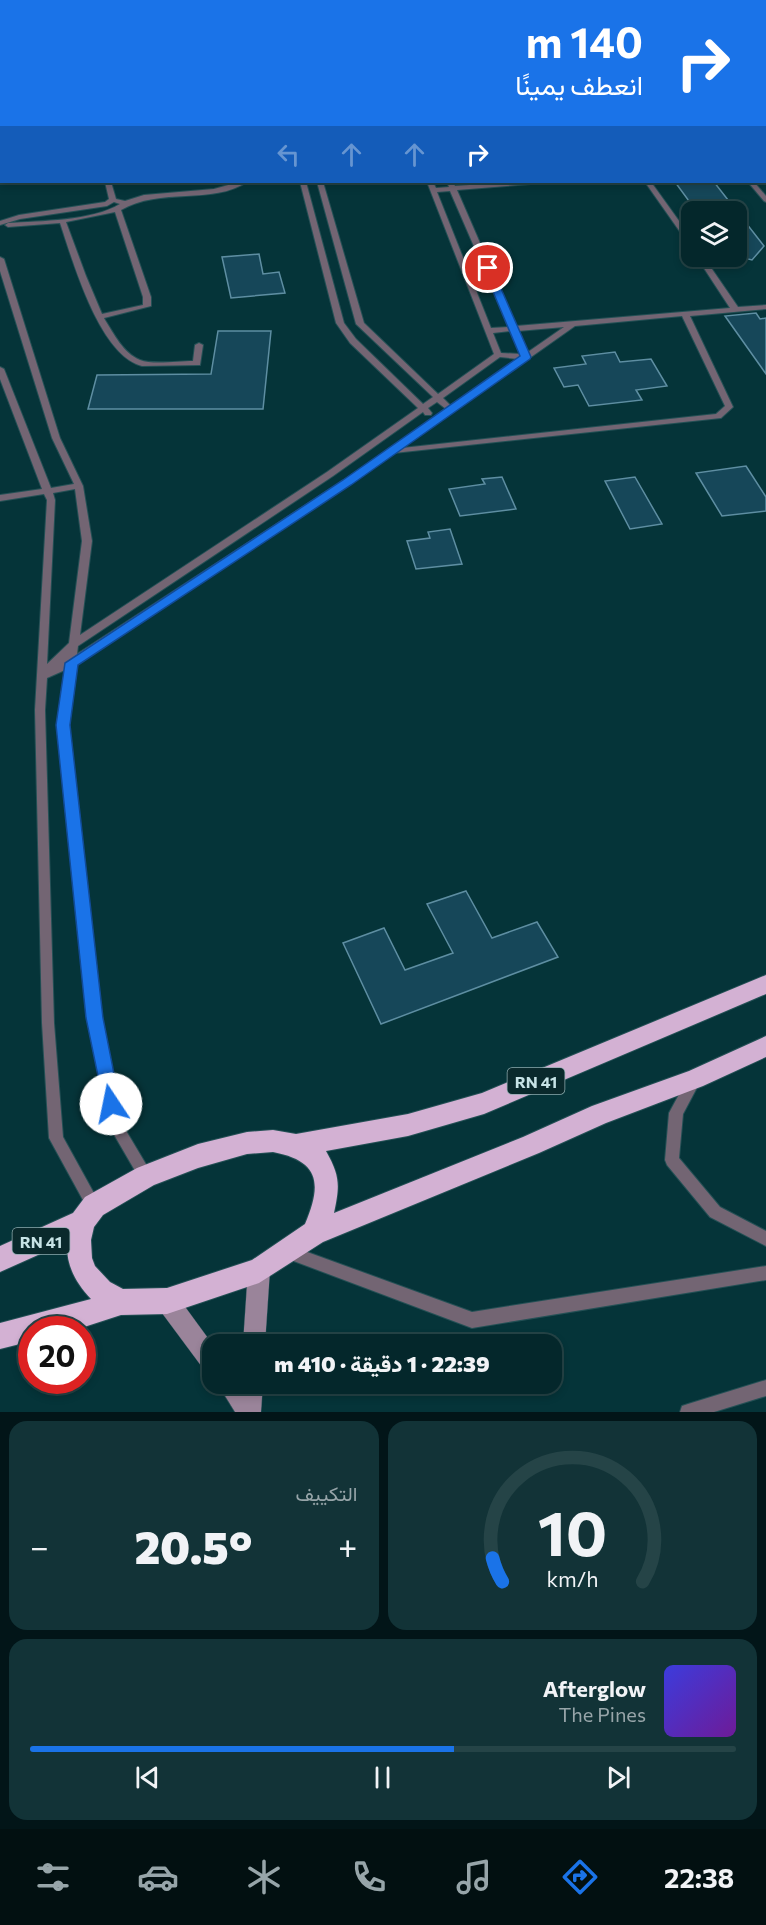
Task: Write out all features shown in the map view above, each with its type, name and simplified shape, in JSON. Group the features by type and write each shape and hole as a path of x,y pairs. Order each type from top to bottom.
{"highway":[{"name":"RN 41","path":"296,1144 408,1125 484,1103 766,984"},
{"path":"0,1336 66,1320 122,1302 167,1301 259,1270 314,1233 531,1145 600,1114 694,1079 766,1046"},
{"path":"122,1302 101,1292 86,1275 79,1258 79,1240 88,1214 146,1176 198,1156 247,1143 273,1141 296,1144 317,1158 326,1174 326,1197 314,1233"},
{"name":"RN 41","path":"0,1259 88,1214"}],"street":[{"path":"255,1334 259,1270"},
{"path":"167,1301 202,1348"},
{"path":"236,1394 250,1412"},
{"path":"250,1412 251,1394"}],"lane":[{"path":"99,318 147,306 147,297 118,204 108,183"},
{"path":"0,224 19,217 225,189 241,183"},
{"path":"303,183 340,323 352,341 436,420"},
{"path":"320,183 360,324 451,410"},
{"path":"498,355 431,186 505,183"},
{"path":"649,183 681,229"},
{"path":"752,183 766,200"},
{"path":"452,185 526,357"},
{"path":"0,224 62,220 104,213 118,204"},
{"path":"62,220 99,318 119,351 138,363 197,363 200,345"},
{"path":"0,259 56,438 79,486 87,542 63,725 94,1018 116,1126 146,1176"},
{"path":"706,267 735,309"},
{"path":"488,331 766,307"},
{"path":"392,451 718,417 729,406 685,314"},
{"path":"42,676 71,663 392,451 574,323"},
{"path":"42,676 74,644 320,480 498,355 526,357"},
{"path":"0,369 51,500 40,710 48,1023 56,1138 88,1214"},
{"path":"0,498 79,486"},
{"path":"694,1079 676,1113 672,1160 715,1212 766,1239"},
{"path":"288,1252 472,1320 766,1274"},
{"path":"688,1412 766,1388"}],"building":[{"path":"676,183 715,183 729,201 689,201"},
{"path":"747,224 764,246 752,260 747,259"},
{"path":"259,254 263,274 279,272 285,293 231,298 222,257"},
{"path":"756,313 760,319 766,318 766,374 725,316"},
{"path":"218,331 271,331 263,409 88,409 97,375 211,374"},
{"path":"615,352 620,362 651,359 667,386 636,390 642,400 589,406 578,385 564,387 554,368 586,364 582,356"},
{"path":"746,466 766,497 766,511 722,516 696,473"},
{"path":"502,477 516,509 460,516 449,489 485,484 482,479"},
{"path":"635,477 662,524 630,529 605,481"},
{"path":"450,529 462,564 416,569 407,541 430,538 428,532"},
{"path":"466,891 492,938 537,922 558,957 381,1024 343,943 384,928 405,970 453,953 427,904"}],"route":[{"path":"111,1104 94,1018 63,725 71,663 347,482 526,357 488,268"}]}
